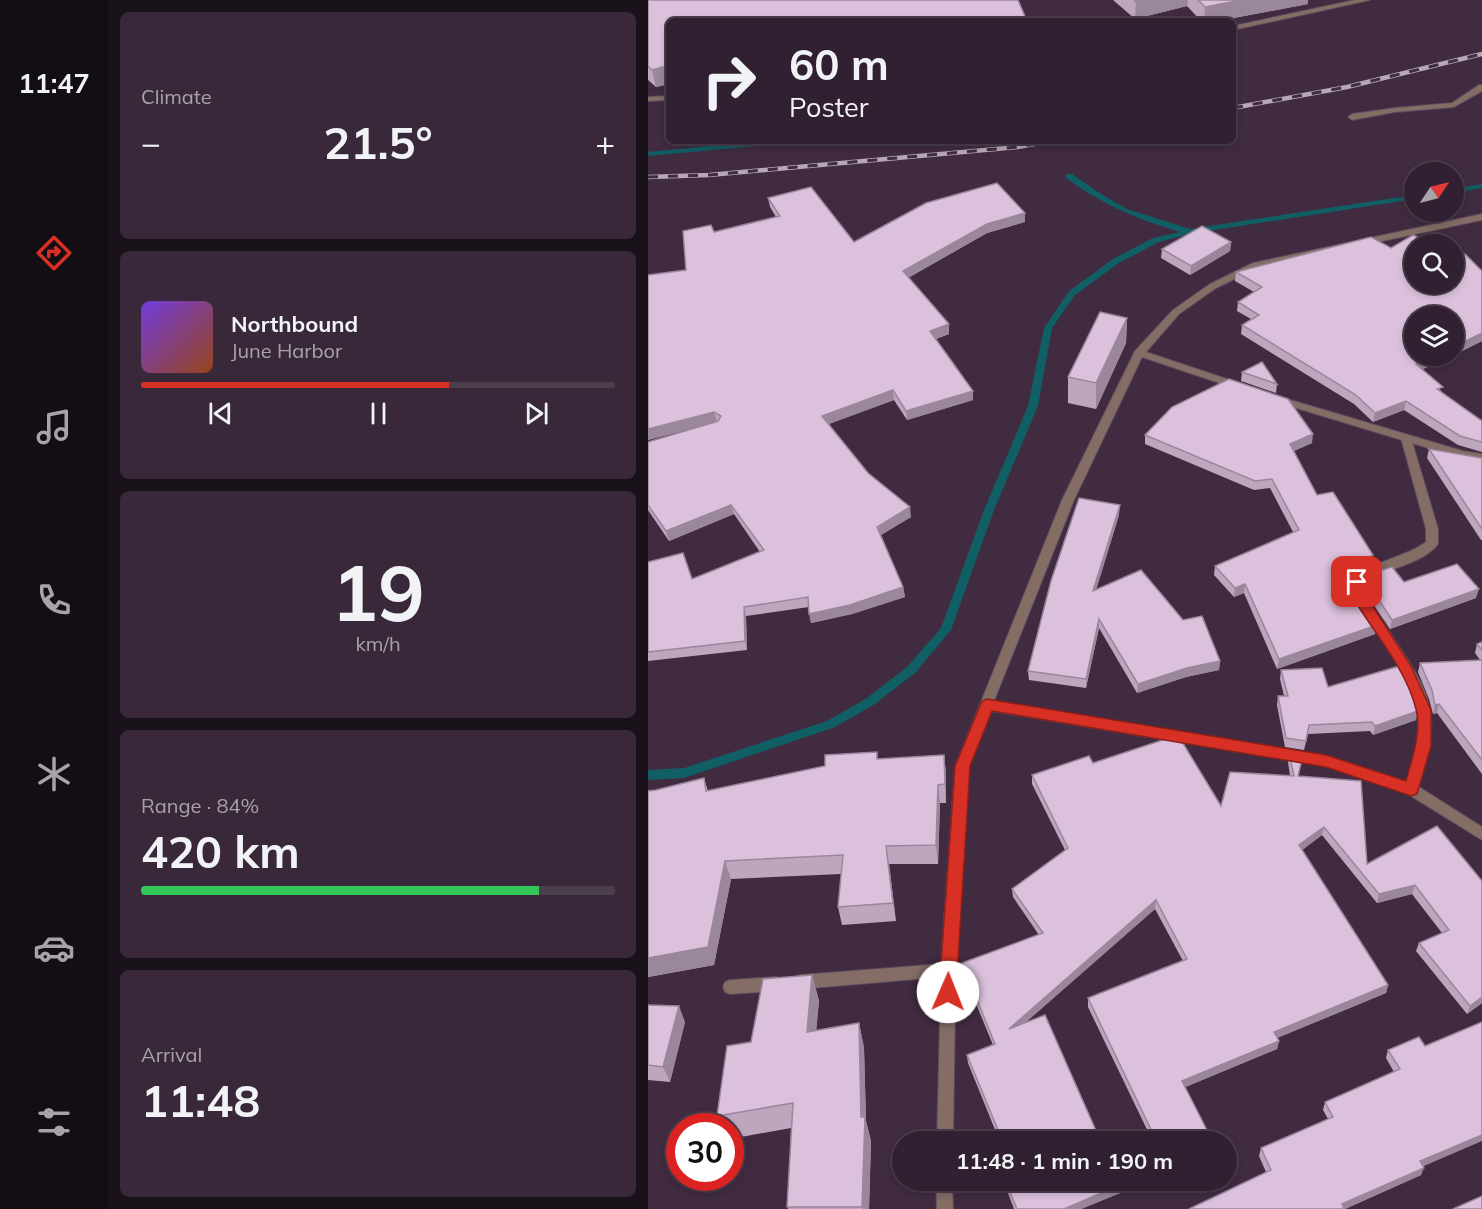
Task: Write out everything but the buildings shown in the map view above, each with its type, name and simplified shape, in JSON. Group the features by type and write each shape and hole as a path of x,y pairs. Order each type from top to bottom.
{"street":[{"path":"1236,27 1366,0"},
{"path":"1352,117 1454,105 1482,87"},
{"path":"648,99 666,98"},
{"path":"945,1131 948,970 962,766 1068,500 1139,353 1176,312 1213,286 1256,265 1482,217"},
{"path":"1139,353 1253,391"},
{"path":"1264,395 1406,438 1482,458"},
{"path":"1406,438 1432,530 1432,544 1419,555 1367,573 1357,582 1359,596 1406,670 1424,710 1424,746 1411,789"},
{"path":"987,705 1326,761 1411,789 1482,834"},
{"path":"730,987 948,970"},
{"path":"944,1191 945,1209"}],"waterway":[{"path":"648,154 755,144"},
{"path":"1069,176 1111,204 1153,221 1187,231"},
{"path":"1464,189 1482,186"},
{"path":"648,775 684,773 831,724 871,701 911,670 946,630 989,510 1033,406 1048,328 1072,293 1116,261 1156,240 1189,232 1404,199"}],"railway":[{"path":"1236,107 1347,87 1482,54"},
{"path":"648,177 709,175 1034,144"}],"route":[{"path":"948,992 949,942 962,766 987,705 1326,761 1411,789 1424,746 1424,710 1406,670 1359,596 1357,582"}]}
